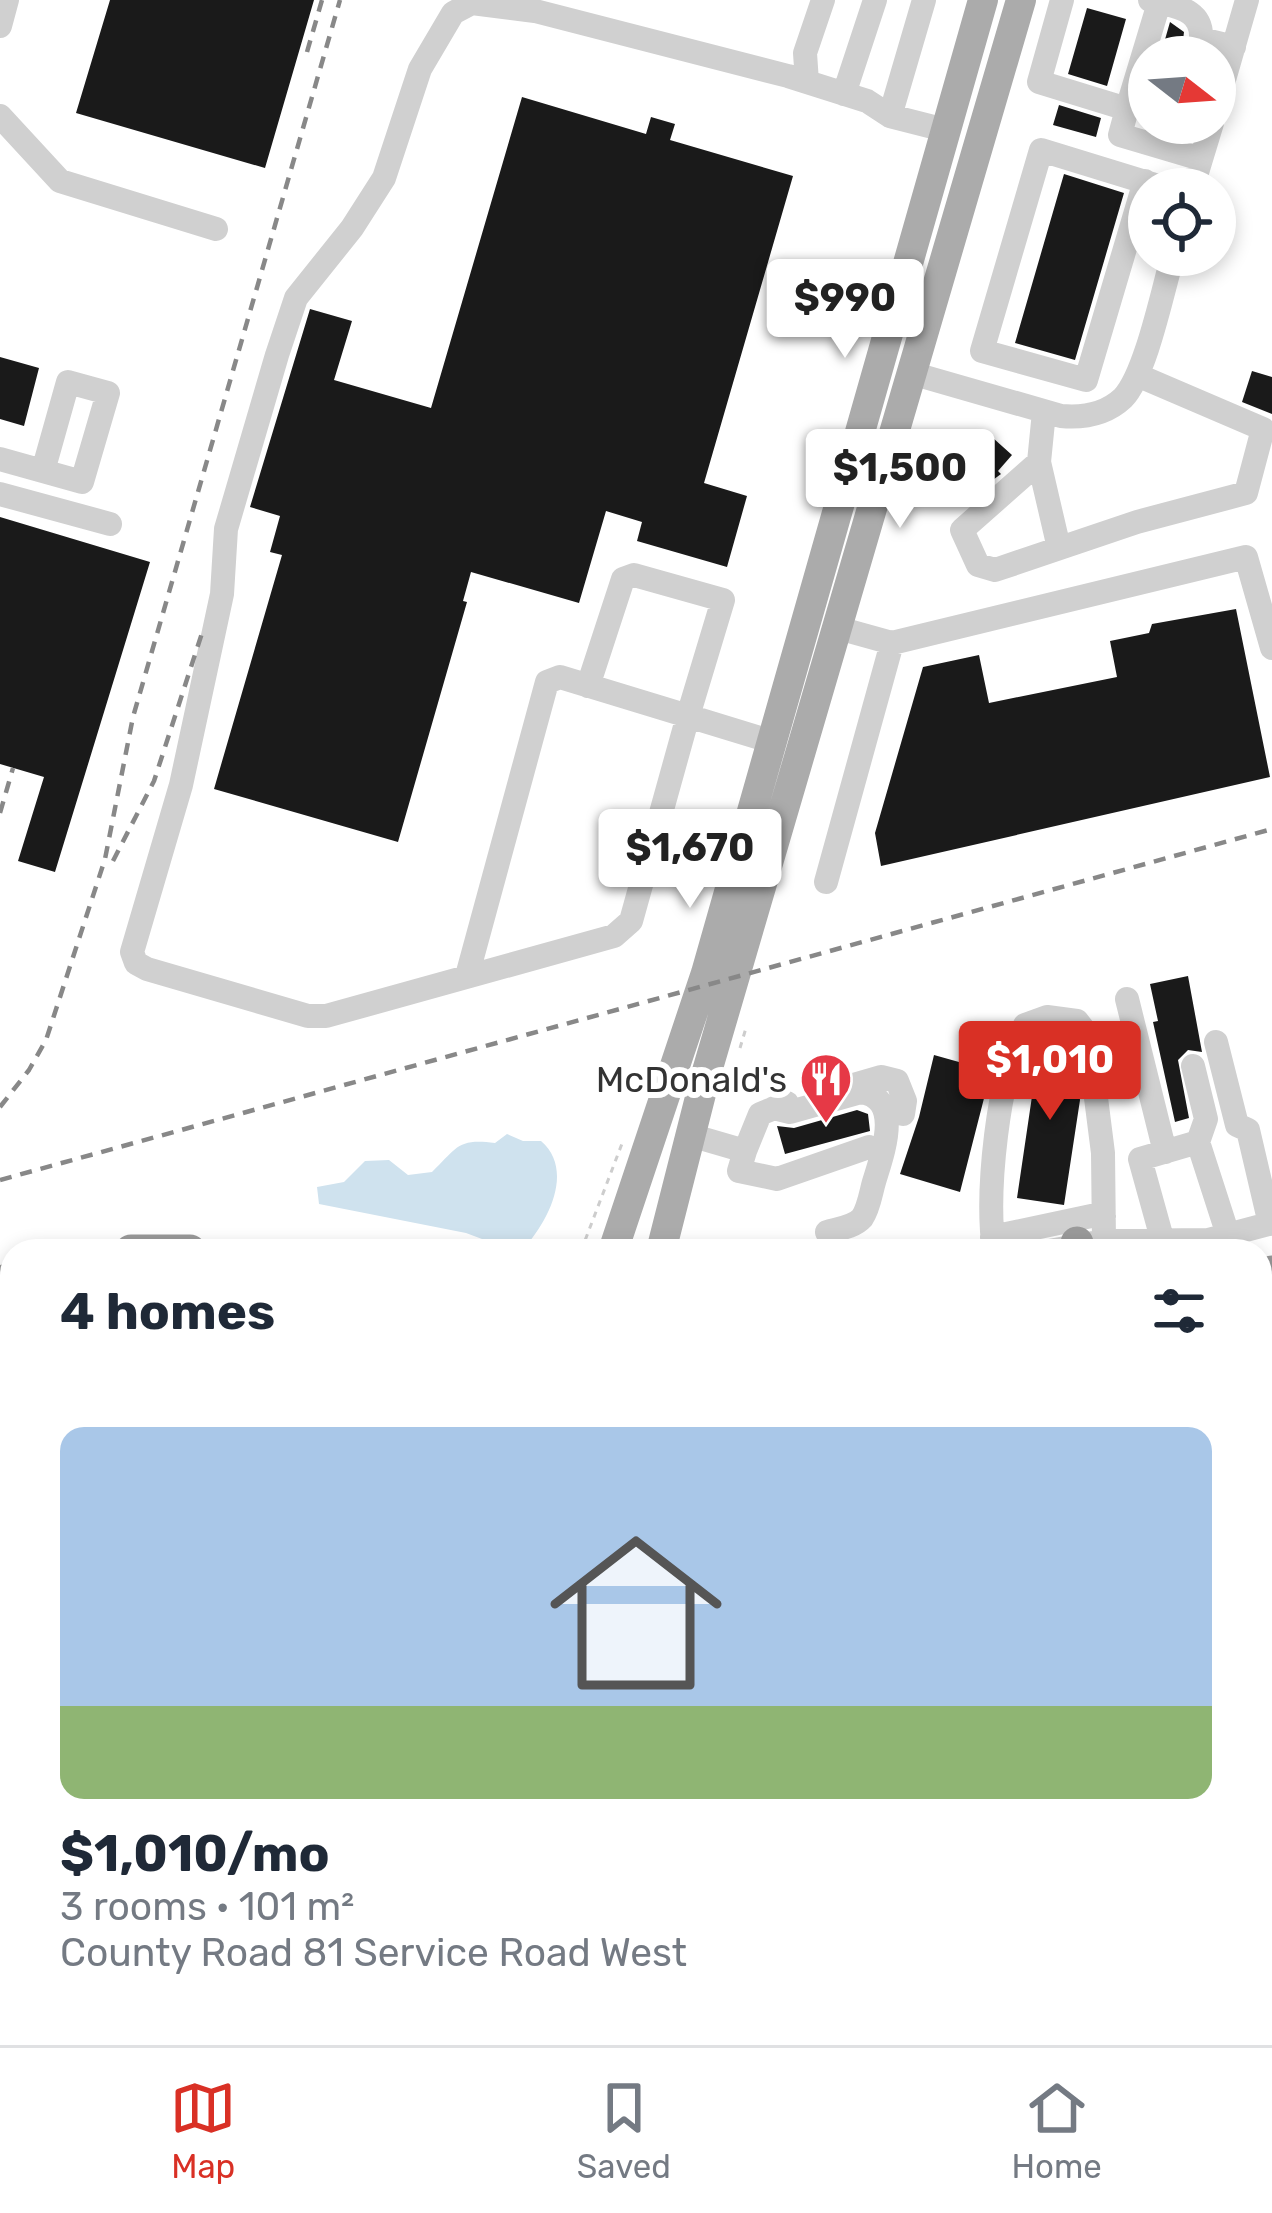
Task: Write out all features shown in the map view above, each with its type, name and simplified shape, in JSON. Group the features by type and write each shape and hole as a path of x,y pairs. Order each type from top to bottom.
{"main road":[{"path":"664,1239 823,624 944,130 983,0"},
{"path":"823,624 911,373 1021,0"},
{"path":"617,1239 788,746"}],"street":[{"path":"0,26 7,0"},
{"path":"807,82 805,53 823,0"},
{"path":"844,94 874,0"},
{"path":"890,116 924,0"},
{"path":"1062,0 1039,82 1127,109"},
{"path":"1236,40 1247,0"},
{"path":"1200,36 1197,16 1154,1 1120,135 1201,159"},
{"path":"589,686 623,579 634,575 724,600 631,921 623,932 326,1016 308,1016 136,963 132,952 193,734 222,594 226,529 296,298 352,228 384,178 420,68 454,13 472,3 535,11 807,82 867,101 890,116 944,130"},
{"path":"0,116 59,181 216,229"},
{"path":"1169,150 1171,144"},
{"path":"1198,168 1205,144"},
{"path":"1103,411 1086,380 982,352 1041,150 1128,176"},
{"path":"1086,380 1128,265"},
{"path":"911,373 1043,412 1081,417 1103,411 1122,399 1137,375 1167,276"},
{"path":"1039,462 962,530 978,565 995,570 1246,494 1263,429 1137,375"},
{"path":"1043,412 1039,462 1059,548"},
{"path":"0,459 43,471"},
{"path":"0,494 110,524"},
{"path":"823,624 892,643 1246,557 1272,648"},
{"path":"826,882 892,643"},
{"path":"467,976 547,682 560,677 788,746"},
{"path":"1127,999 1165,1151"},
{"path":"993,1239 991,1197 1017,1039 1032,1020 1062,1019 1085,1028 1103,1153 1083,1239"},
{"path":"1191,1239 1271,1224 1248,1130 1237,1125 1216,1042"},
{"path":"1193,1066 1206,1119 1198,1142 1228,1235"},
{"path":"861,1092 870,1093 883,1106 886,1138 862,1218 827,1232 845,1236 864,1229 903,1114 902,1090 890,1078 760,1114 752,1125 740,1171 777,1179 868,1148"},
{"path":"774,1108 790,1112 880,1091 897,1098 903,1114"},
{"path":"690,1135 745,1150"},
{"path":"1162,1239 1140,1159 1198,1142"},
{"path":"1010,1239 1096,1214 1084,1239"}],"water":[{"path":"507,1134 523,1141 541,1141 556,1166 549,1211 530,1239 482,1239 319,1204 317,1187 344,1182 365,1161 389,1160 408,1175 432,1172 459,1147 495,1143"}],"building":[{"path":"110,0 314,0 265,168 76,113"},
{"path":"1087,8 1126,19 1107,86 1068,74"},
{"path":"1170,22 1184,32 1184,36 1166,36"},
{"path":"522,97 646,134 651,117 675,124 670,140 793,176 704,483 747,496 727,567 637,541 642,522 606,511 579,603 471,572 463,601 467,602 398,842 214,789 282,555 270,552 280,516 250,507 310,309 352,321 334,380 431,408"},
{"path":"1059,105 1101,118 1096,137 1053,125"},
{"path":"1064,174 1124,193 1075,360 1015,343"},
{"path":"0,357 39,368 24,426 0,419"},
{"path":"1252,371 1272,377 1272,414 1242,402"},
{"path":"993,438 1012,455 998,471 1001,474 967,499 949,482 963,466 955,459 970,443 980,452"},
{"path":"0,517 150,562 55,872 18,861 44,777 0,764"},
{"path":"1236,609 1270,777 881,866 875,833 923,667 979,655 989,703 1117,677 1110,641 1149,633 1152,624"},
{"path":"1188,976 1202,1052 1188,1050 1178,1060 1189,1118 1175,1122 1153,1022 1158,1021 1150,984"},
{"path":"1068,1036 1071,1041 1066,1078 1077,1080 1080,1100 1064,1205 1017,1198 1035,1076 1025,1072 1037,1038"},
{"path":"934,1055 991,1071 960,1192 900,1174"},
{"name":"McDonald's","path":"857,1110 868,1114 870,1131 785,1154 777,1126 794,1128"}],"railway":[{"path":"307,52 322,0"},
{"path":"0,1107 46,1040 105,859 133,717 340,0"},
{"path":"113,861 154,781 203,630"},
{"path":"0,813 13,768"},
{"path":"0,1180 1272,829"}],"place":[{"name":"McDonald's","path":"826,1125"}]}
